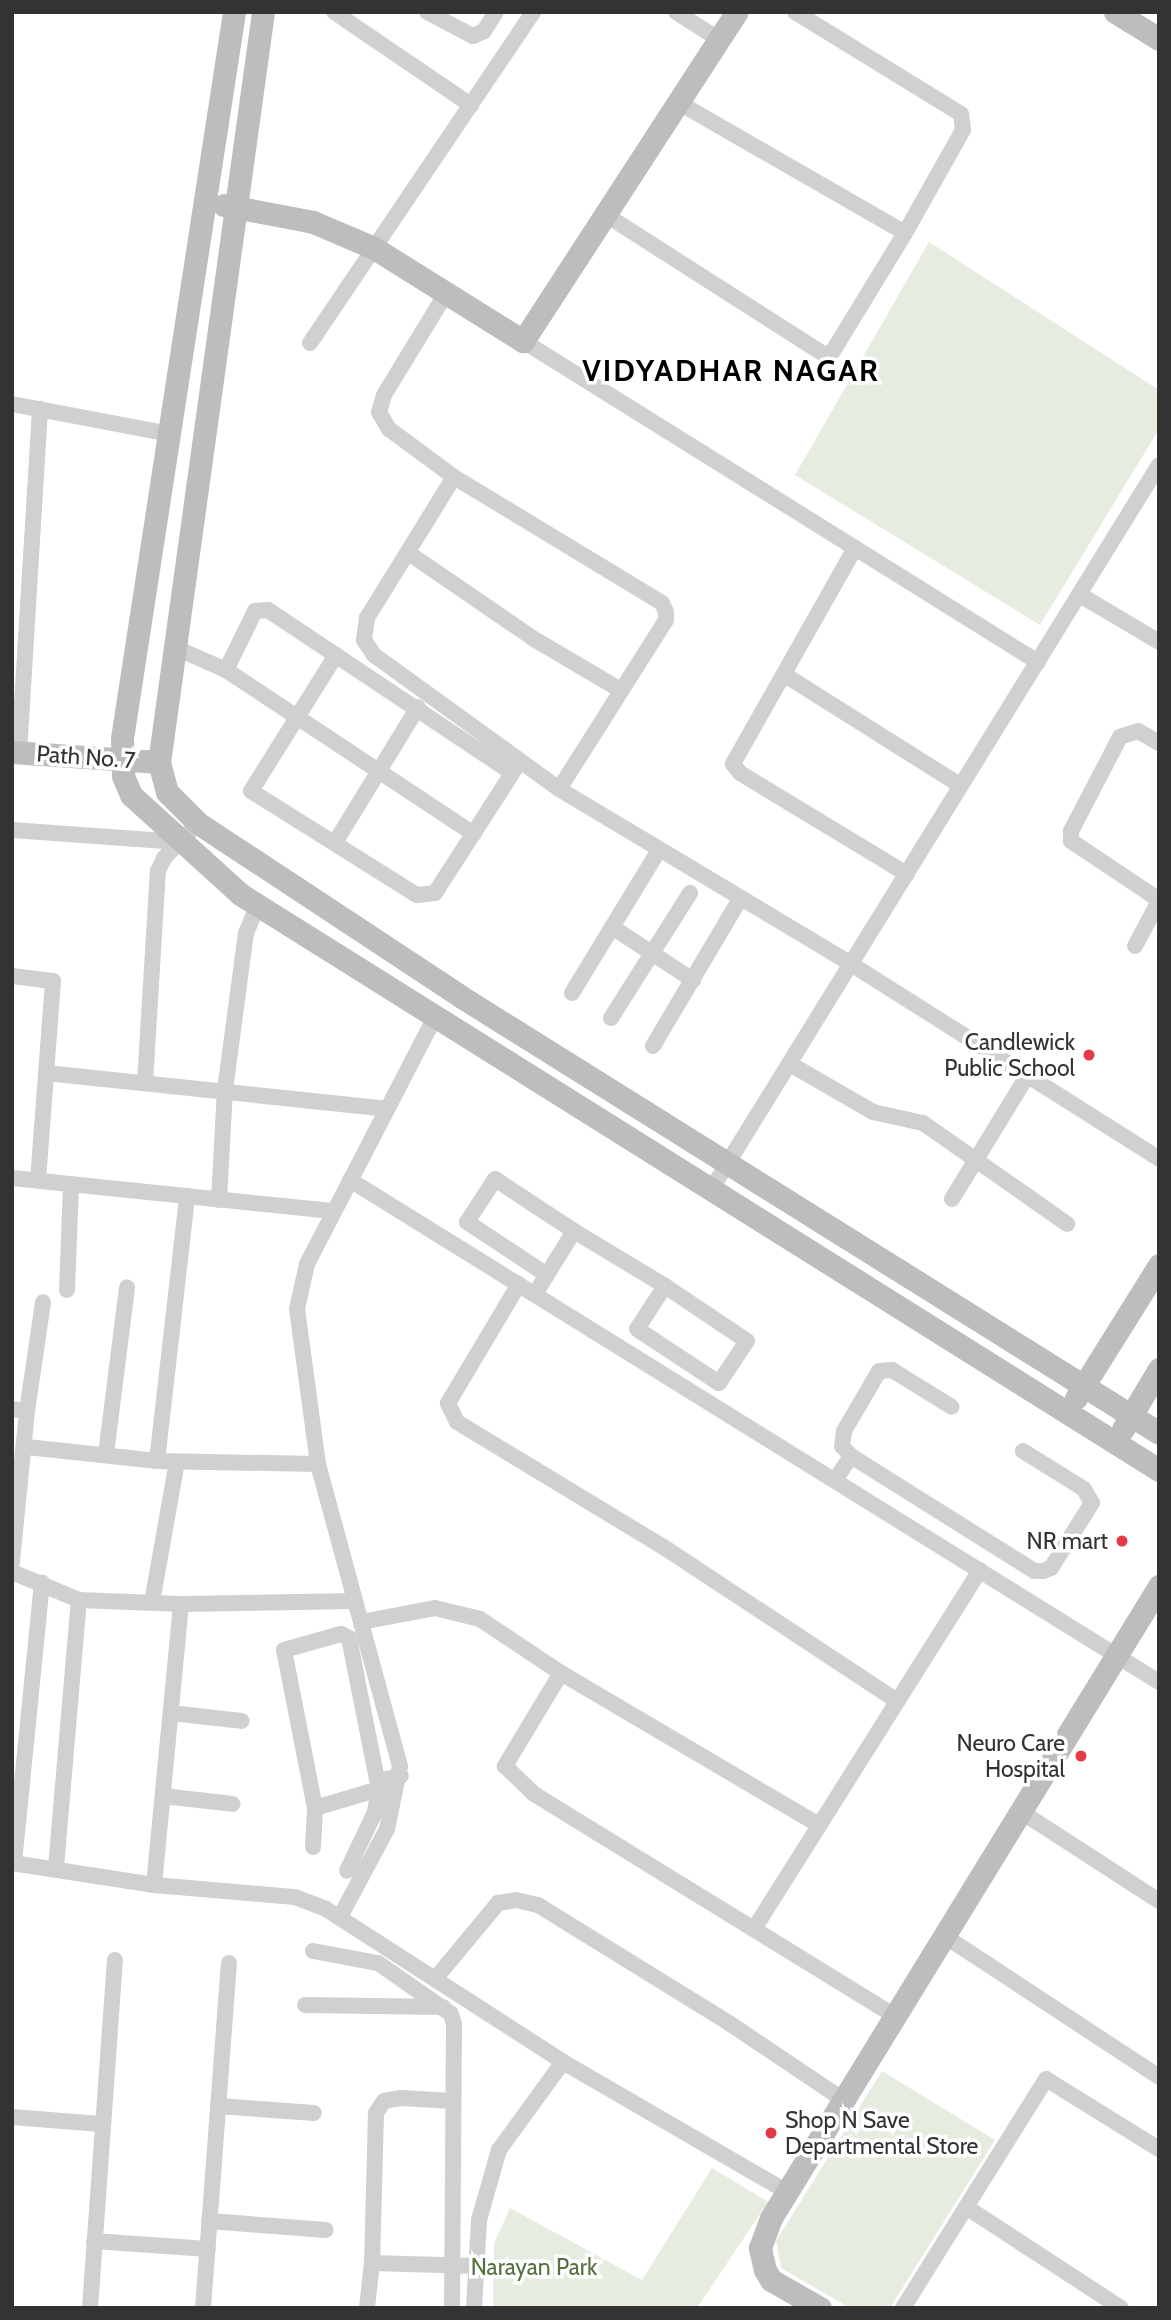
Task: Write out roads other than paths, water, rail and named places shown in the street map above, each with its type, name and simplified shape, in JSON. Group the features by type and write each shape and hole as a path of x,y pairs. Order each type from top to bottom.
{"street":[{"path":"234,12 121,761 131,795 178,842 258,905 1159,1470"},
{"path":"263,12 159,762 167,792 198,823 460,996 1159,1433"},
{"path":"334,12 471,105"},
{"path":"427,12 473,36 484,30 496,12"},
{"path":"310,343 533,12"},
{"path":"676,12 720,40"},
{"path":"523,341 681,104 737,12"},
{"path":"606,215 825,355 833,351 905,233 963,130 961,114 795,12"},
{"path":"1115,12 1159,39"},
{"path":"681,104 905,233"},
{"path":"207,203 237,206 313,222 374,248 445,295 1038,662"},
{"path":"445,295 384,395 379,412 389,429 454,477 662,604 666,620 619,689 559,789"},
{"path":"12,404 169,434"},
{"path":"15,753 40,409"},
{"path":"711,1190 1159,465"},
{"path":"454,477 410,554 367,618 364,640 374,655 516,767"},
{"path":"855,548 733,764 740,773 907,874"},
{"path":"410,554 534,639 619,689"},
{"path":"1080,595 1159,642"},
{"path":"226,670 248,621 260,608 516,767 559,789 851,964 1159,1159"},
{"path":"176,648 226,670 382,770 474,834"},
{"path":"336,655 251,791 336,841 417,895 435,893 516,767"},
{"path":"785,675 960,785"},
{"path":"336,841 382,770 418,707"},
{"path":"1135,946 1159,900 1071,841 1071,831 1120,737 1138,731 1159,743"},
{"name":"Path No. 7","path":"15,753 159,762"},
{"path":"145,1082 158,871 178,842 198,823"},
{"path":"12,830 178,842"},
{"path":"572,993 659,850"},
{"path":"611,1017 690,893"},
{"path":"653,1046 740,899"},
{"path":"219,1200 225,1090 246,933 258,905"},
{"path":"612,927 693,980"},
{"path":"12,976 53,981 38,1181"},
{"path":"340,1917 387,1829 401,1776 318,1464 297,1309 307,1264 435,1017"},
{"path":"790,1064 873,1112 923,1123 1067,1224"},
{"path":"46,1073 225,1090 386,1110"},
{"path":"952,1199 1027,1076"},
{"path":"12,1178 334,1211"},
{"path":"547,1275 467,1222 495,1179 665,1286 747,1340 719,1383 637,1329 665,1286"},
{"path":"350,1180 1159,1682"},
{"path":"67,1290 71,1184"},
{"path":"157,1461 187,1196"},
{"path":"535,1294 574,1231"},
{"path":"1067,1412 1159,1265"},
{"path":"519,1284 449,1403 457,1422 662,1546 897,1701"},
{"path":"106,1454 127,1287"},
{"path":"12,1562 27,1447 20,1410 43,1302"},
{"path":"1115,1444 1159,1369"},
{"path":"952,1407 892,1370 879,1371 841,1439 851,1456 1034,1571 1043,1571 1051,1568 1091,1503 1084,1489 1023,1451"},
{"path":"27,1447 157,1461 318,1464"},
{"path":"835,1480 851,1456"},
{"path":"152,1602 177,1462"},
{"path":"754,1929 980,1570"},
{"path":"12,1572 42,1582 79,1600 181,1604 355,1601"},
{"path":"42,1582 13,1863 56,1867 154,1885 295,1897 340,1917 563,2062 787,2192"},
{"path":"820,2308 771,2280 765,2270 760,2248 787,2192 842,2099 1157,1591"},
{"path":"56,1867 79,1600"},
{"path":"154,1885 181,1604"},
{"path":"361,1622 435,1608 480,1619 561,1673 819,1825"},
{"path":"313,1847 315,1808 284,1656 287,1646 341,1634 349,1638 379,1788 375,1812 347,1871"},
{"path":"561,1673 505,1766 534,1794 893,2015"},
{"path":"171,1713 242,1721"},
{"path":"315,1808 379,1788 386,1779 401,1776"},
{"path":"163,1796 233,1804"},
{"path":"1020,1811 1159,1901"},
{"path":"435,1979 498,1903 516,1900 538,1905 729,2022 842,2099"},
{"path":"943,1935 1159,2077"},
{"path":"313,1951 378,1964 443,2007 454,2024 452,2308"},
{"path":"90,2308 101,2124 115,1960"},
{"path":"203,2308 229,1963"},
{"path":"305,2005 443,2007"},
{"path":"474,2308 479,2220 499,2150 563,2062"},
{"path":"903,2308 1046,2079 1159,2149"},
{"path":"367,2308 372,2263 376,2113 384,2101 401,2098 453,2101"},
{"path":"218,2106 314,2113"},
{"path":"12,2117 101,2124"},
{"path":"966,2207 1121,2308"},
{"path":"209,2221 326,2230"},
{"path":"94,2241 208,2249"},
{"path":"372,2263 475,2266"}],"place":[{"name":"Candlewick Public School","path":"1089,1055"},
{"name":"NR mart","path":"1122,1541"},
{"name":"Neuro Care Hospital","path":"1081,1756"},
{"name":"Shop N Save Departmental Store","path":"771,2133"}],"district":[{"name":"VIDYADHAR NAGAR","path":"731,371"}],"park label":[{"name":"Narayan Park","path":"534,2267"}]}
